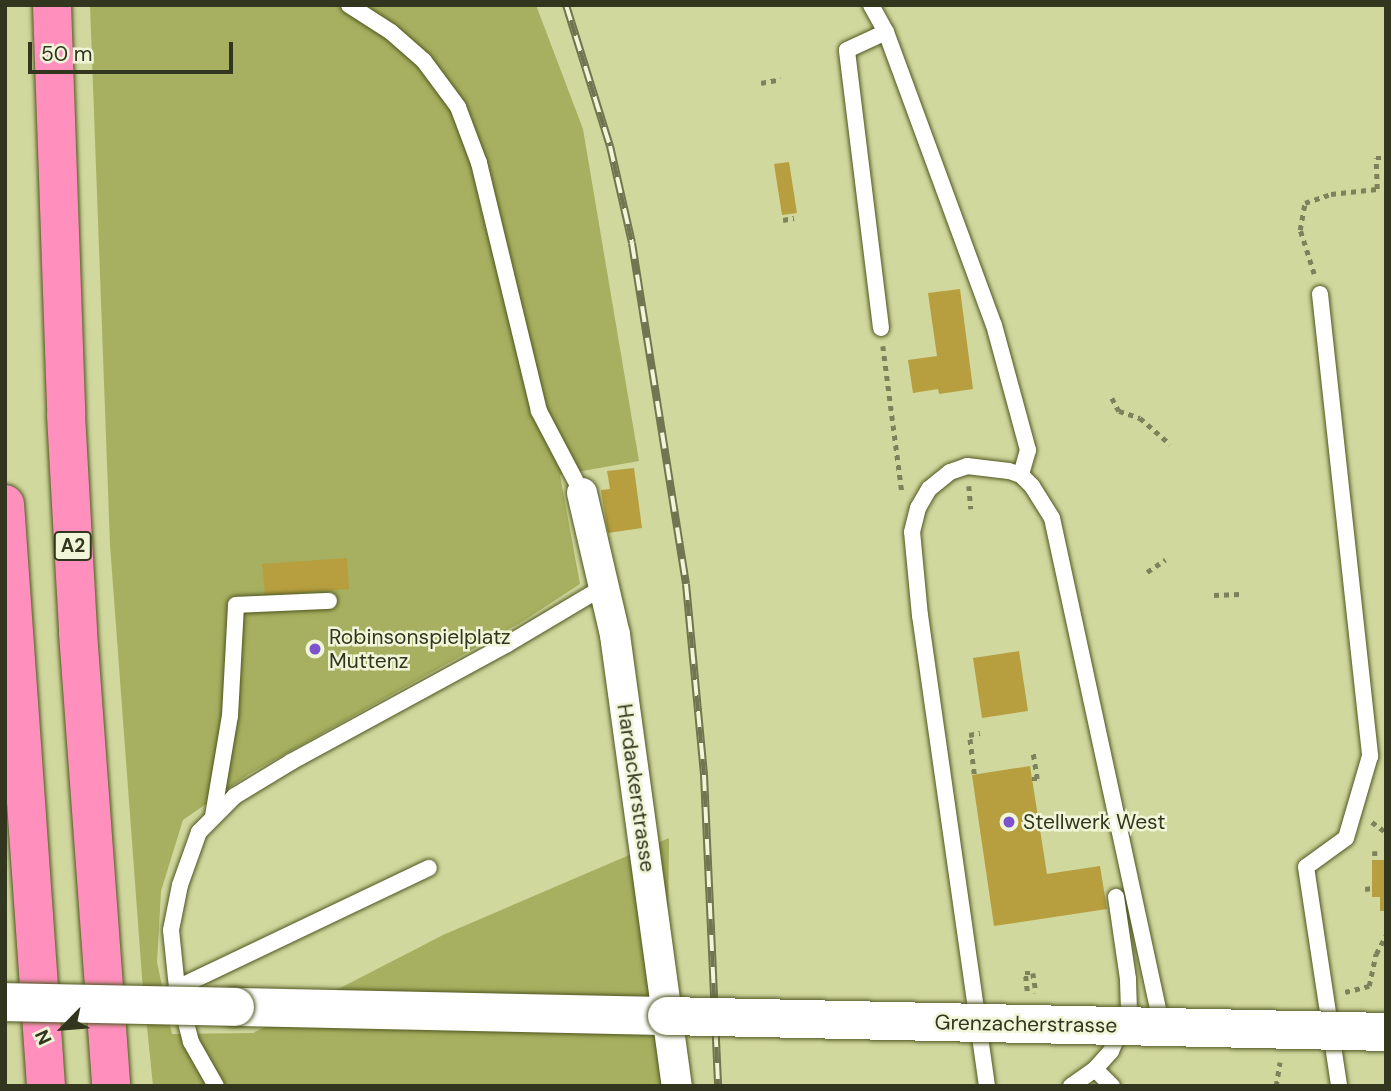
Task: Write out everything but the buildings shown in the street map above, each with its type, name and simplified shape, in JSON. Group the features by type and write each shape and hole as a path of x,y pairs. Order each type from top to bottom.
{"highway":[{"name":"A2","path":"52,5 66,415 78,633 111,1086"},
{"path":"5,504 10,668 46,1086"}],"street":[{"name":"Hardackerstrasse","path":"582,493 605,586 624,697 677,1086"},
{"name":"Grenzacherstrasse","path":"5,1002 1386,1032"}],"lane":[{"path":"349,5 391,32 424,61 458,107 479,163 539,411 582,493"},
{"path":"871,5 887,32 994,325 1028,450 1021,475"},
{"path":"881,328 848,50 887,32"},
{"path":"1321,294 1370,756 1346,838 1306,867 1339,1086"},
{"path":"987,1086 920,616 912,532 918,508 929,489 950,472 967,466 1021,475 1032,486 1052,517 1162,1027"},
{"path":"216,1086 191,1042 177,988 171,930 180,886 200,832 235,796 291,762 506,645 605,586"},
{"path":"213,816 230,716 236,605 330,601"},
{"path":"177,988 429,868"},
{"path":"1071,1086 1095,1069 1111,1051 1129,1010 1128,979 1116,897"},
{"path":"1095,1069 1112,1086"}],"path":[{"path":"761,83 781,79"},
{"path":"1321,294 1300,230 1305,203 1331,194 1377,189 1376,158 1386,158"},
{"path":"783,219 794,218"},
{"path":"881,328 898,477 912,532"},
{"path":"1112,398 1119,411 1140,418 1170,444"},
{"path":"1147,572 1165,560"},
{"path":"1214,595 1240,594"},
{"path":"974,774 969,735 981,733"},
{"path":"1032,779 1037,779 1033,753"},
{"path":"1368,819 1386,832"},
{"path":"1375,851 1375,860"},
{"path":"1365,888 1372,888"}],"green space":[{"path":"90,5 536,5 583,129 639,461 560,475 580,584 522,622 249,774 183,820 161,891 157,962 172,1034 253,1033 443,935 669,838 667,1016 677,1086 153,1086 142,977 110,545"}],"railway":[{"path":"566,5 610,146 632,243 686,584 704,775 718,1086"}],"place":[{"name":"Robinsonspielplatz Muttenz","path":"315,649"},
{"name":"Stellwerk West","path":"1009,822"}]}
